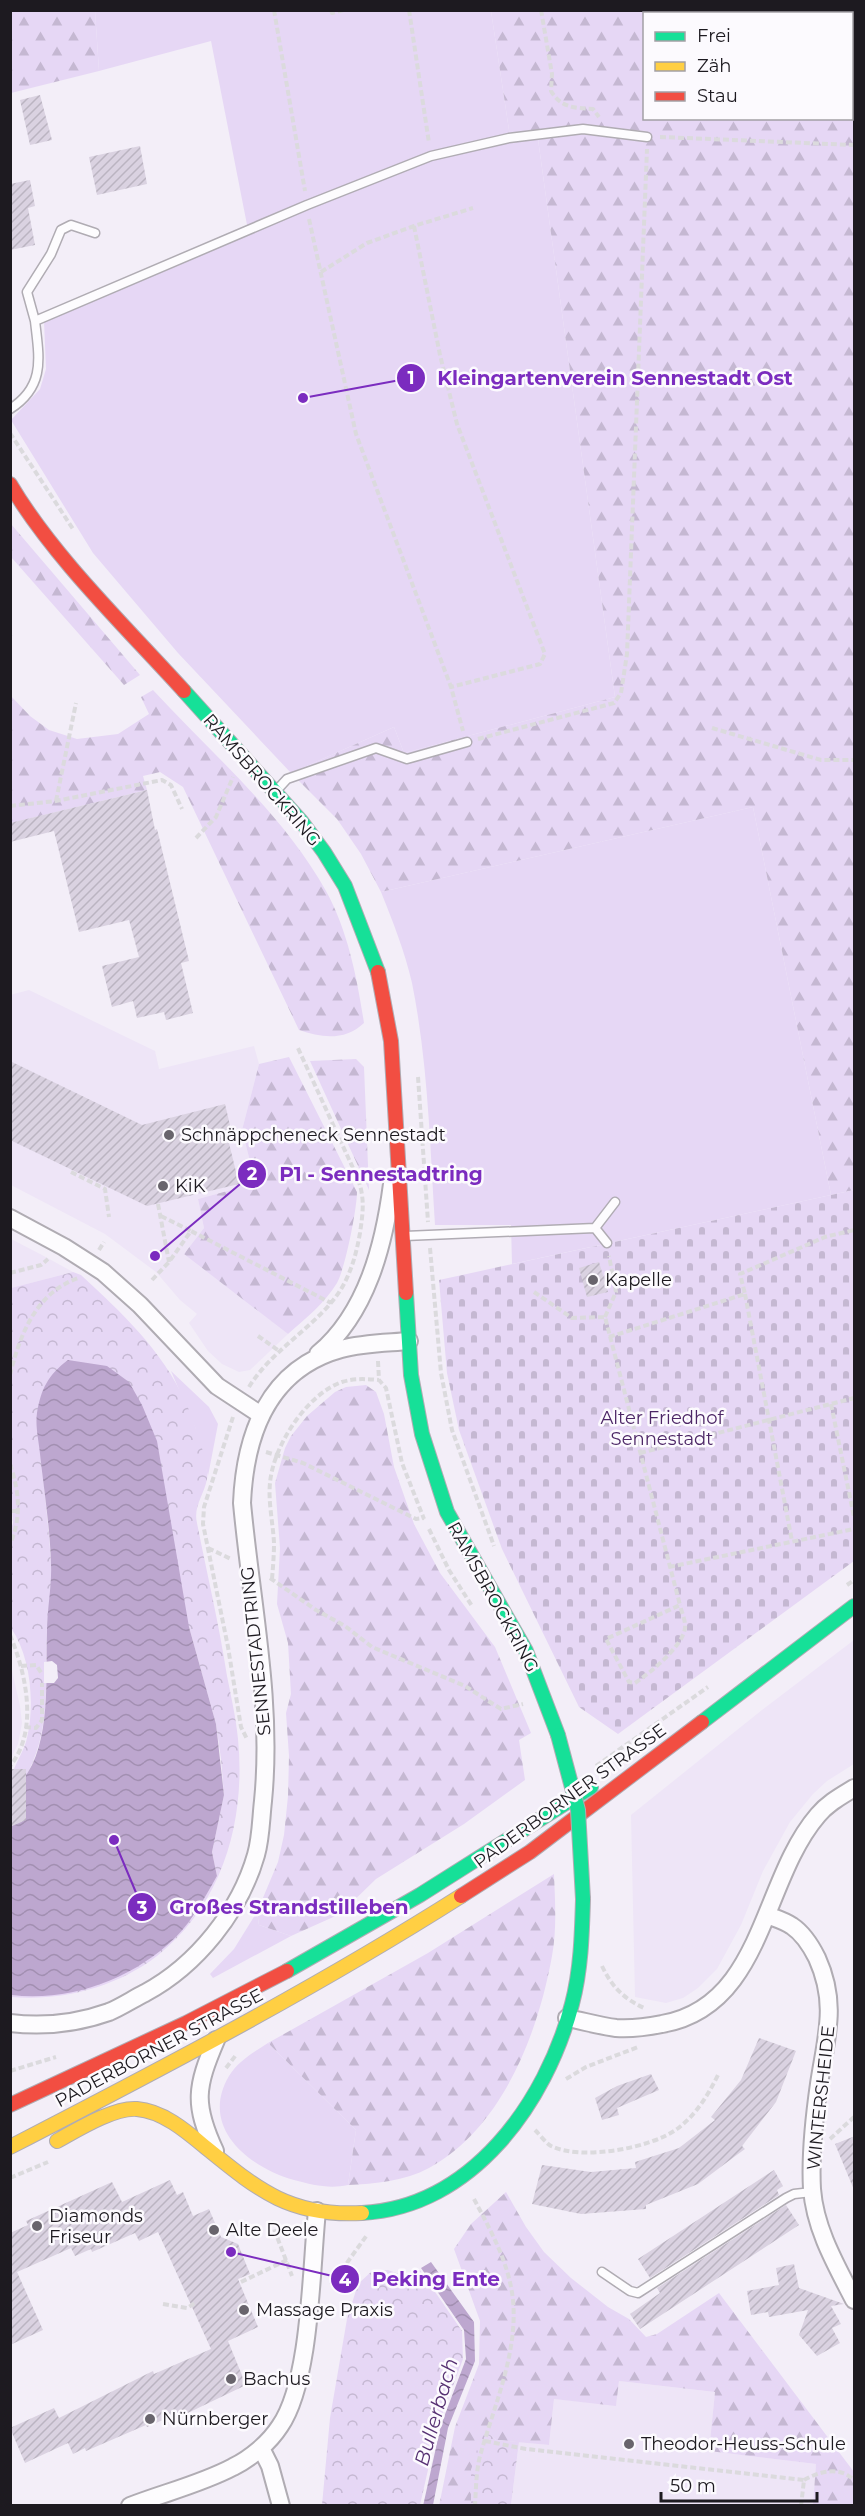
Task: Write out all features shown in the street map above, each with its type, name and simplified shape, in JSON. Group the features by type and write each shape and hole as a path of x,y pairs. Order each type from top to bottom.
{"street":[{"name":"RAMSBROCKRING","path":"10,484 17,501 75,570 275,791 324,852 345,886 361,923 379,975 391,1041 411,1375 422,1434 447,1512 526,1652 558,1735 578,1810 584,1899 580,1956 567,2018 531,2101 500,2143 462,2179 431,2196 385,2211 349,2214 317,2211 287,2204 255,2189 218,2157 155,2112 134,2108 42,2147 10,2153"},
{"name":"RAMSBROCKRING","path":"303,1366 326,1347 345,1324 358,1304 369,1279 377,1257 389,1203 397,1143"},
{"path":"10,1218 91,1263 129,1293 205,1375 239,1402 261,1415"},
{"name":"SENNESTADTRING","path":"10,2023 61,2023 110,2012 157,1986 200,1952 228,1913 245,1884 257,1854 266,1771 260,1656 242,1503 243,1478 249,1446 261,1415 280,1387 303,1366 324,1355 350,1347 409,1341"},
{"name":"PADERBORNER STRASSE","path":"10,2147 216,2040 385,1944 530,1852 855,1606"},
{"name":"PADERBORNER STRASSE","path":"10,2105 244,1994 379,1920 531,1826 795,1650"},
{"path":"567,2018 615,2028 629,2028 676,2022 691,2017 707,2006 727,1988 750,1951 790,1858 804,1834 829,1804 855,1788"},
{"name":"WINTERSHEIDE","path":"767,1915 791,1925 801,1933 811,1947 828,1990 829,2026 815,2121 812,2192 819,2225 855,2300"},
{"name":"RAMSBROCKRING","path":"216,2040 203,2070 199,2106 205,2130 218,2157"},
{"path":"130,2505 232,2468 261,2448 281,2425 296,2394 307,2320 317,2211"},
{"path":"261,2448 270,2466 281,2505"}],"lane":[{"path":"35,321 430,156 509,138 583,129 608,130 647,137"},
{"path":"10,409 30,391 37,378 40,364 35,321 27,292 51,254 61,230 71,225 95,233"},
{"path":"275,791 287,779 376,748 407,759 466,742"},
{"path":"402,1236 595,1228 615,1203"},
{"path":"595,1228 607,1243"},
{"path":"602,2272 630,2291 638,2293 786,2198 794,2194 812,2192"}],"path":[{"path":"274,10 307,206 356,434 451,687 466,742 614,703 621,693 627,654 647,137 855,145"},
{"path":"331,10 332,13 344,10"},
{"path":"409,10 430,156"},
{"path":"541,10 552,75 551,91 555,98 571,108 593,109 608,130"},
{"path":"321,272 368,243 473,208"},
{"path":"414,226 440,355 457,424 545,654 540,664 451,687"},
{"path":"10,433 74,531"},
{"path":"56,801 76,703"},
{"path":"712,728 821,760 855,760"},
{"path":"196,838 216,817 230,781 245,759"},
{"path":"10,806 56,801 162,780 171,785 182,809"},
{"path":"241,1727 228,1647 204,1533 203,1514 224,1438 239,1402 265,1365 331,1303 345,1282 356,1252 364,1196 297,1046"},
{"path":"71,1173 105,1189 109,1217"},
{"path":"158,1204 169,1262"},
{"path":"161,1216 331,1303"},
{"path":"792,1541 740,1274 825,1237 855,1230"},
{"path":"152,1280 169,1262 191,1231"},
{"path":"607,1243 616,1292 605,1317 609,1337 680,1605 685,1627 678,1644 645,1676 635,1683 629,1682 606,1639 680,1605"},
{"path":"10,1273 45,1263 59,1244"},
{"path":"10,1375 15,1354 32,1315 53,1290 83,1275 91,1263"},
{"path":"433,1289 441,1373 452,1430 495,1550"},
{"path":"534,1292 572,1318 605,1317"},
{"path":"609,1337 745,1294"},
{"path":"258,1336 279,1351"},
{"path":"379,1380 354,1379 324,1391 313,1400 292,1426 277,1455 270,1482 274,1546 272,1580 316,1610 345,1626 372,1647 465,1686 501,1708 526,1703"},
{"path":"640,1454 855,1398"},
{"path":"831,1404 855,1517"},
{"path":"249,1446 303,1463 416,1519 447,1512"},
{"path":"10,1464 15,1477 18,1511 18,1523 10,1544"},
{"path":"10,1511 18,1511"},
{"path":"669,1567 855,1529"},
{"path":"10,1635 21,1666 26,1703 22,1746 10,1766"},
{"path":"21,1666 36,1665 42,1674"},
{"path":"25,1727 36,1728 42,1720 42,1683"},
{"path":"533,2128 551,2146 586,2153 612,2152 650,2142 676,2130 690,2117 706,2099 719,2073"},
{"path":"474,2199 497,2242 506,2267 513,2300 513,2332 477,2474 476,2505"},
{"path":"271,2221 294,2280"},
{"path":"326,2292 368,2235"},
{"path":"241,2282 287,2260"},
{"path":"163,2304 187,2308 197,2302"},
{"path":"485,2441 526,2449 804,2480 826,2471 848,2474 855,2481"},
{"path":"801,2505 804,2480"}],"shaded area":[{"path":"29,990 155,1051 159,1069 254,1046 259,1064 242,1130 254,1177 231,1190 198,1199 204,1228 185,1253 288,1334 250,1370 239,1372 222,1364 208,1351 189,1323 197,1314 180,1300 156,1272 105,1234 11,1185 10,995"},
{"path":"11,1239 42,1255 73,1272 11,1288"},
{"path":"854,1640 854,1764 827,1781 790,1822 763,1871 741,1925 717,1969 698,1988 683,1998 666,2003 635,1997 631,1815"},
{"path":"10,1662 22,1723 18,1744 11,1758"},
{"name":"Theodor-Heuss-Schule","path":"619,2381 715,2392 709,2451 816,2464 813,2505 511,2506 519,2442 549,2445 554,2399 616,2405"}],"green space":[{"path":"10,11 95,11 99,71 11,93"},
{"path":"95,11 491,11 511,143 538,139 615,697 404,753 394,727 291,773 178,653 93,553 11,420 40,389 46,369 44,321 249,235 211,41 99,71"},
{"path":"491,11 854,11 854,1190 831,1195 753,807 381,892 361,854 337,819 291,773 394,727 404,753 615,697 538,139 511,143"},
{"path":"11,524 140,675 124,685 11,557"},
{"path":"153,690 268,810 309,863 326,891 346,938 355,972 364,1023 357,1029 333,1036 316,1035 299,1030 183,787 160,772 143,776 147,790 11,823 10,695 30,716 49,730 77,739 118,734 149,714 141,697"},
{"path":"753,807 831,1195 512,1264 511,1225 435,1225 422,1043 406,960 381,892"},
{"path":"289,1057 357,1192 350,1239 337,1283 321,1304 288,1334 184,1254 204,1228 198,1199 231,1190 254,1177 242,1130 259,1064"},
{"path":"356,1059 364,1067 369,1190 310,1061"},
{"name":"Alter Friedhof Sennestadt","path":"854,1190 854,1561 618,1734 579,1707 502,1549 459,1430 447,1373 439,1280"},
{"path":"73,1272 81,1275 111,1303 153,1348 176,1382 200,1440 206,1463 207,1479 196,1517 236,1723 240,1769 238,1800 233,1830 214,1886 199,1912 180,1935 157,1956 124,1976 87,1990 49,1997 11,1997 10,1995 22,1996 143,1963 176,1937 193,1917 217,1876 212,1852 224,1795 216,1724 189,1627 37,1416 51,1571 45,1709 38,1747 32,1765 22,1783 11,1771 26,1742 31,1696 23,1653 11,1628 10,1532 13,1523 10,1481 11,1288"},
{"path":"171,1371 209,1407 218,1424 208,1476 195,1427"},
{"path":"366,1385 376,1392 384,1414 394,1467 414,1524 440,1573 495,1647 531,1733 519,1740 525,1780 464,1824 376,1879 340,1914 291,1936 259,1925 257,1912 278,1862 284,1835 288,1796 289,1756 286,1713 291,1694 288,1643 277,1604 280,1548 275,1483 285,1448 291,1436 307,1416 335,1392 346,1387"},
{"path":"554,1874 555,1936 546,1986 526,2047 513,2076 496,2104 477,2129 455,2151 429,2168 390,2181 348,2185 356,2130 268,2043 428,1953"},
{"path":"257,1912 259,1925 291,1936 213,1978 210,1974 234,1949"},
{"path":"268,2043 356,2130 348,2185 321,2186 277,2174 245,2155 224,2128 220,2112 221,2095 229,2076 242,2061"},
{"path":"506,2192 526,2227 544,2252 571,2278 608,2307 629,2319 646,2337 657,2334 719,2293 854,2472 854,2505 813,2505 816,2464 709,2451 715,2392 619,2381 616,2406 554,2399 549,2445 496,2440 490,2435 471,2470 471,2505 439,2506 455,2427 479,2364 480,2321 454,2249 471,2224"},
{"path":"388,2270 409,2278 420,2270 462,2331 463,2359 438,2426 420,2505 322,2505 330,2418 347,2319 358,2284 372,2271"},
{"path":"482,2433 496,2440 519,2442 511,2505 471,2505 471,2470"}],"water":[{"path":"68,1360 107,1366 129,1382 142,1405 157,1441 189,1627 216,1724 224,1795 212,1852 217,1876 188,1923 176,1937 141,1965 121,1976 78,1991 56,1995 11,1995 11,1791 25,1777 34,1760 41,1739 46,1695 51,1564 37,1418 41,1397 47,1383 55,1371"},
{"path":"431,2262 474,2322 475,2361 448,2428 433,2505 423,2506 441,2425 466,2359 464,2330 421,2268"}],"pier":[{"path":"52,1661 57,1665 58,1678 54,1683 44,1683 44,1662"}],"building":[{"path":"40,95 52,140 30,145 20,100"},
{"path":"140,146 147,184 97,195 89,157"},
{"path":"30,180 35,206 28,208 35,245 10,250 10,184"},
{"path":"147,790 189,961 181,963 193,1013 166,1020 164,1012 137,1018 133,1001 112,1007 102,966 139,957 129,920 79,932 54,831 10,842 10,823"},
{"path":"10,1061 142,1125 225,1104 233,1138 228,1139 239,1184 147,1206 10,1140"},
{"name":"Kapelle","path":"599,1262 608,1292 587,1297 579,1268"},
{"path":"10,1769 26,1769 26,1820 10,1827"},
{"path":"759,2038 796,2051 776,2102 742,2146 745,2149 698,2184 646,2205 646,2209 581,2214 532,2204 542,2165 591,2172 636,2168 635,2162 679,2148 715,2120 711,2117 741,2080"},
{"path":"651,2074 659,2090 617,2108 619,2115 602,2120 595,2098 617,2086"},
{"path":"855,2136 855,2190 854,2190 835,2144"},
{"path":"774,2170 783,2186 777,2190 779,2195 650,2278 638,2259"},
{"path":"170,2180 177,2195 183,2192 193,2216 209,2209 221,2237 238,2244 250,2274 238,2279 258,2327 228,2341 246,2385 167,2423 165,2419 147,2427 146,2425 86,2451 85,2448 73,2454 68,2443 25,2463 10,2428 54,2408 59,2418 153,2371 154,2374 211,2349 158,2232 139,2241 135,2233 92,2252 91,2249 75,2256 71,2248 17,2272 43,2330 10,2345 10,2233 28,2225 26,2221 112,2182 122,2202"},
{"path":"786,2205 799,2225 640,2329 630,2314 660,2293 657,2288"},
{"path":"794,2264 799,2288 844,2304 831,2306 841,2324 832,2328 840,2343 817,2356 799,2335 808,2310 769,2317 768,2312 751,2315 747,2291 779,2285 776,2268"}],"traffic: fast":[{"path":"184,691 301,821 324,852 345,886 378,972"},
{"path":"406,1293 411,1375 422,1434 447,1512 526,1651 558,1735"},
{"path":"702,1722 854,1606"},
{"path":"558,1735 578,1810 583,1899"},
{"path":"287,1971 420,1895 591,1787"},
{"path":"362,2213 402,2206 438,2192 470,2170 498,2143 523,2112 544,2078 560,2041 572,2004 579,1965 583,1899"}],"traffic: slow":[{"path":"10,2147 295,1995 461,1896"},
{"path":"57,2141 96,2120 128,2109 155,2113 181,2128 241,2175 276,2197 314,2210 362,2213"}],"traffic: jam":[{"path":"10,484 27,511 69,565 184,691"},
{"path":"378,972 391,1041 406,1293"},
{"path":"461,1896 530,1852 702,1722"},
{"path":"10,2105 186,2023 287,1971"}],"place":[{"name":"Kleingartenverein Sennestadt Ost","path":"303,398"},
{"name":"Schnäppcheneck Sennestadt","path":"169,1135"},
{"name":"KiK","path":"163,1186"},
{"name":"P1 - Sennestadtring","path":"155,1256"},
{"name":"Kapelle","path":"593,1280"},
{"name":"Großes Strandstilleben","path":"114,1840"},
{"name":"Diamonds Friseur","path":"37,2226"},
{"name":"Alte Deele","path":"214,2230"},
{"name":"Peking Ente","path":"231,2252"},
{"name":"Massage Praxis","path":"244,2310"},
{"name":"Bachus","path":"231,2379"},
{"name":"Nürnberger","path":"150,2419"},
{"name":"Theodor-Heuss-Schule","path":"629,2444"}],"water label":[{"name":"Bullerbach","path":"436,2412"}]}
